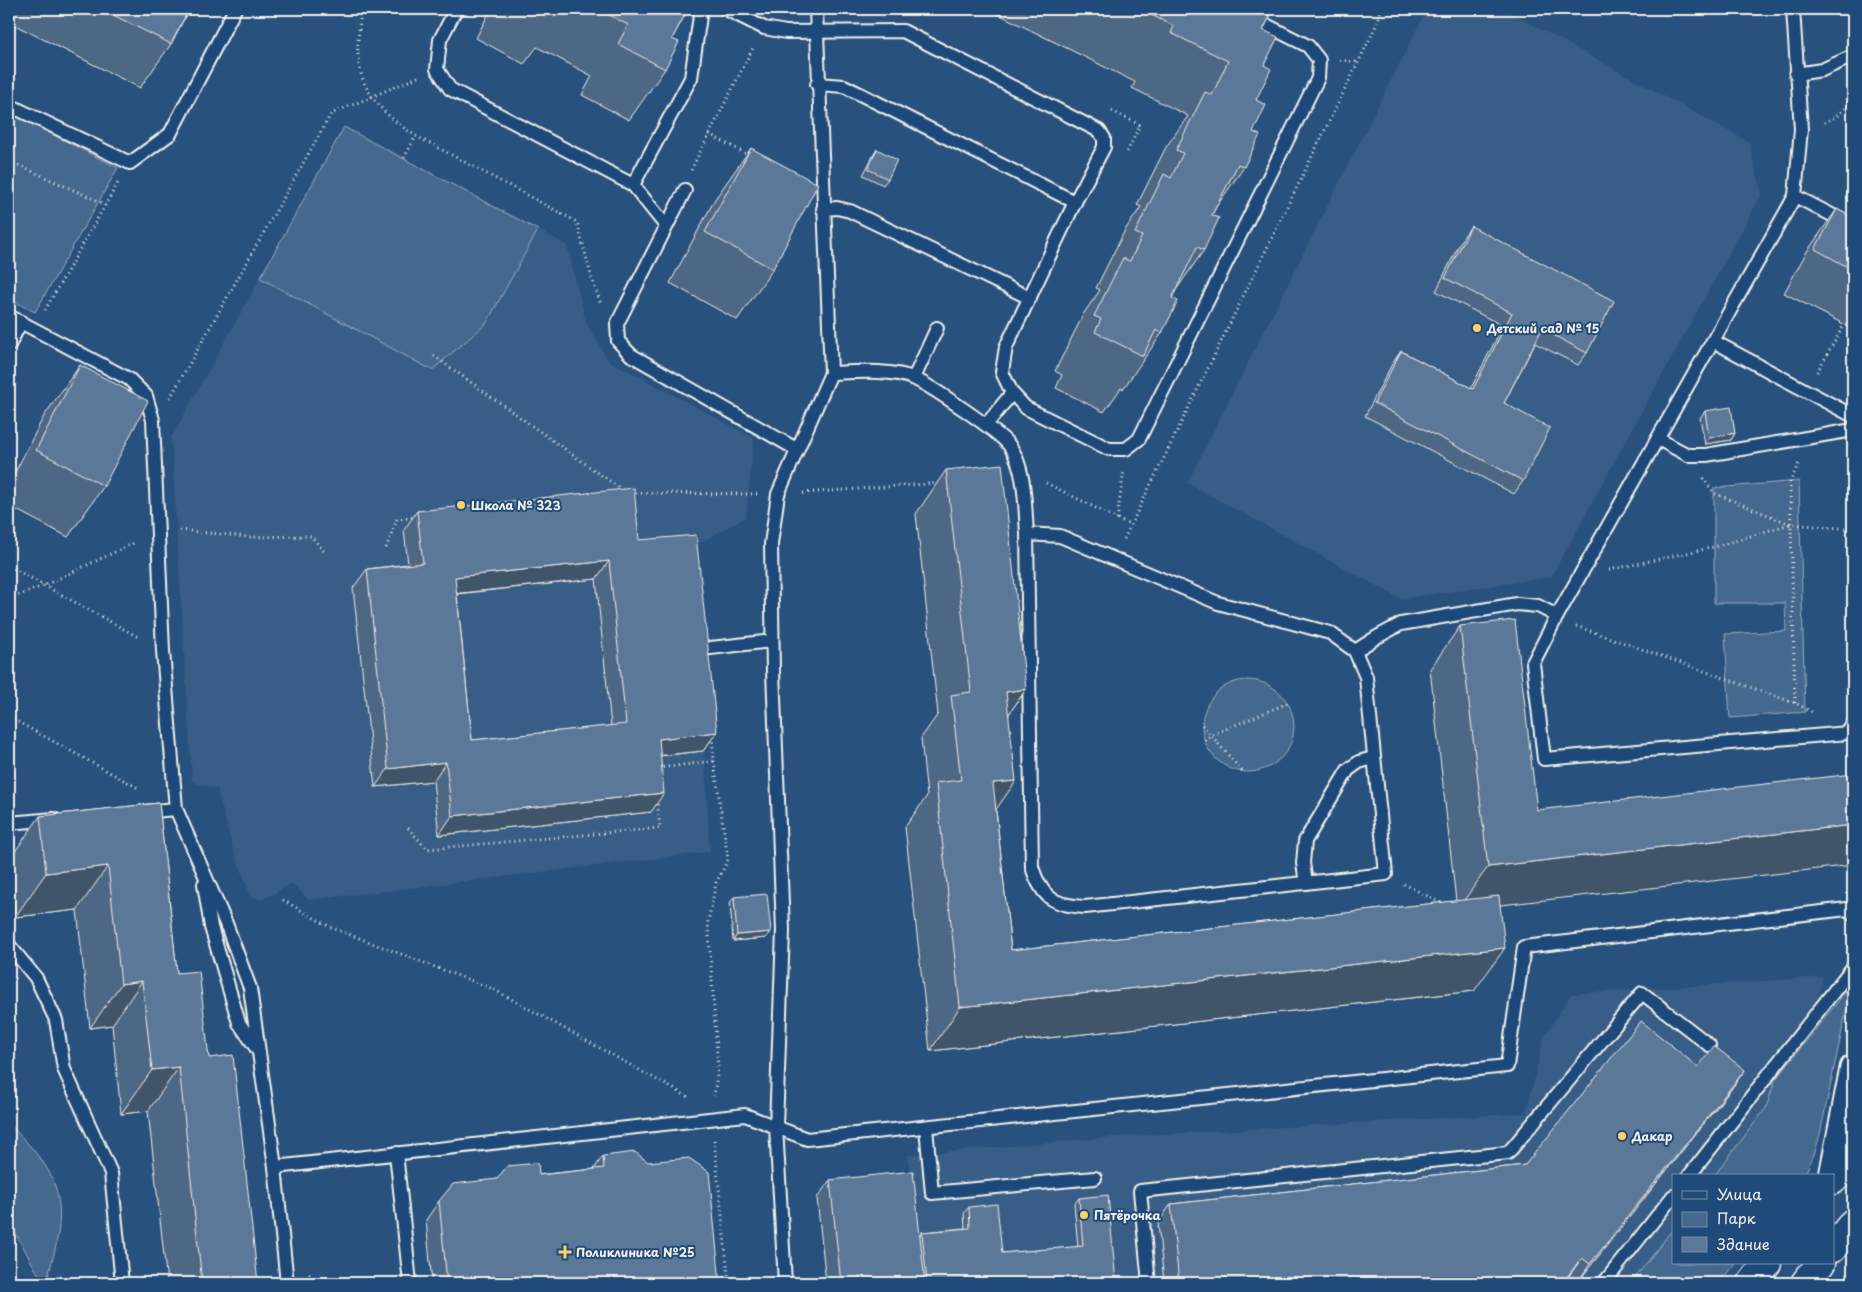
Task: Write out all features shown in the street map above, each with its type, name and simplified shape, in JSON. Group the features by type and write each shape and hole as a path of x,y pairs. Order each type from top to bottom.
{"street":[{"path":"1832,1174 1853,1068"},
{"path":"1834,1179 1853,1160"},
{"path":"1834,1247 1853,1223"},
{"path":"1752,1283 1766,1264"},
{"path":"1805,1283 1820,1264"}],"lane":[{"path":"9,105 130,163 170,134 235,9"},
{"path":"456,9 440,40 437,69 450,89 633,185 666,226"},
{"path":"633,185 691,78 701,9"},
{"path":"726,9 764,28 786,32 816,30 903,31 1099,131 1104,138 1104,147 1006,347 1002,372 1012,393 1026,408 1109,449 1126,449 1139,439 1318,78 1319,60 1308,46 1234,9"},
{"path":"785,1283 776,1127 783,930 772,641 771,544 778,494 831,372 817,84 816,9"},
{"path":"1792,9 1801,129 1795,196 1557,616 1533,663 1544,759 1848,733 1853,723"},
{"path":"1796,74 1822,70 1853,56"},
{"path":"817,84 844,86 1076,202"},
{"path":"685,190 617,324 618,341 631,355 796,450"},
{"path":"1795,196 1853,226"},
{"path":"823,209 837,208 850,211 1030,298"},
{"path":"9,316 129,379 146,396 153,420 163,651 176,809 228,926 250,988 275,1167 287,1283"},
{"path":"9,345 21,322"},
{"path":"914,378 937,328"},
{"path":"1713,341 1853,416"},
{"path":"831,372 873,371 914,378 986,425 1010,445 1020,471 1024,491 1027,534 1032,867 1038,884 1049,899 1066,906 1085,908 1386,874 1366,677 1355,651 1330,633 1218,603 1060,536 1027,534"},
{"path":"986,425 1012,393"},
{"path":"1658,439 1688,455 1706,456 1853,430"},
{"path":"1355,651 1401,624 1517,604 1538,606 1557,616"},
{"path":"693,650 772,641"},
{"path":"1306,883 1303,863 1305,841 1348,770 1359,762 1373,758"},
{"path":"127,813 176,809"},
{"path":"9,823 68,818"},
{"path":"201,865 211,927 239,1023 259,1051"},
{"path":"275,1167 745,1115 807,1140 1507,1066 1524,947 1847,909 1853,914"},
{"path":"9,945 36,978 56,1020 64,1069 111,1173 122,1283"},
{"path":"1691,1174 1853,967"},
{"path":"1149,1283 1140,1191 1508,1153 1642,993 1709,1045"},
{"path":"926,1127 932,1193 1095,1178"},
{"path":"396,1154 410,1283"},
{"path":"1604,1283 1672,1197"}],"path":[{"path":"361,9 358,56 362,80 371,96 392,120 416,136 577,222 592,280 607,319 617,324"},
{"path":"1115,558 1378,22 1381,9"},
{"path":"685,190 684,183 764,28"},
{"path":"153,420 173,395 331,114 437,69"},
{"path":"1801,129 1822,124 1837,116 1853,99"},
{"path":"709,134 753,157"},
{"path":"404,158 416,136"},
{"path":"9,161 105,204"},
{"path":"34,329 130,163"},
{"path":"1806,391 1844,324"},
{"path":"434,356 627,493"},
{"path":"1117,519 1126,449"},
{"path":"1020,471 1130,525"},
{"path":"794,493 945,482"},
{"path":"1790,482 1795,703"},
{"path":"1714,493 1790,524 1853,529"},
{"path":"617,494 761,494"},
{"path":"386,548 397,519 426,516"},
{"path":"1580,576 1714,547 1790,524"},
{"path":"9,599 43,586 158,532 176,530 248,537 311,536 326,554"},
{"path":"9,566 163,651"},
{"path":"1557,616 1569,623 1804,707"},
{"path":"1205,741 1211,735 1288,703"},
{"path":"9,717 176,809"},
{"path":"1202,725 1242,771"},
{"path":"654,768 704,762"},
{"path":"714,762 728,860 716,883 708,922 718,1068 712,1118 729,1283"},
{"path":"408,828 427,849 660,828 657,798"},
{"path":"1386,874 1446,906"},
{"path":"283,900 330,927 493,988 702,1104 712,1118"},
{"path":"9,1260 16,1283"}],"shaded area":[{"name":"Детский сад № 15","path":"1427,9 1504,9 1749,142 1762,194 1551,577 1401,599 1187,483"},
{"name":"Школа № 323","path":"344,127 567,245 586,322 608,360 754,438 746,517 693,547 710,852 309,900 292,883 262,900 251,897 232,846 217,789 192,782 171,438"},
{"path":"1823,977 1801,1090 1738,1174 1672,1174 1672,1261 1656,1283 922,1283 908,1155 1113,1137 1526,1113 1544,1037 1571,994"}],"green space":[{"path":"9,112 118,168 35,312 9,299"},
{"path":"344,127 538,230 486,324 432,370 260,278"},
{"path":"1799,481 1805,712 1730,718 1725,634 1786,631 1785,603 1714,603 1714,488"},
{"path":"1248,680 1265,684 1280,694 1290,709 1294,726 1290,743 1280,758 1265,768 1248,772 1231,768 1216,758 1206,743 1202,726 1206,709 1216,694 1231,684"},
{"path":"1852,984 1820,1134 1815,1152 1805,1174 1716,1174 1766,1108 1775,1080"},
{"path":"9,1123 46,1167 58,1196 59,1225 46,1283 43,1283 9,1221"},
{"path":"1672,1230 1672,1264 1734,1264 1719,1283 1631,1283"}],"building":[{"path":"101,9 189,9 171,44"},
{"path":"552,9 562,9 560,13"},
{"path":"598,9 688,9 672,39 679,42 665,69 618,44 628,25"},
{"path":"1139,9 1274,9 1263,30 1278,37 1264,65 1271,69 1256,100 1266,105 1253,132 1260,135 1244,167 1238,164 1212,215 1219,218 1204,250 1197,247 1172,298 1178,301 1162,333 1156,330 1143,356 1095,332 1101,319 1094,316 1123,258 1130,261 1142,236 1135,233 1164,174 1171,178 1183,153 1176,150 1205,92 1212,95 1228,61 1171,33 1174,26"},
{"path":"751,148 818,184 773,269 705,232"},
{"path":"877,149 897,160 888,179 868,169"},
{"path":"1837,209 1853,218 1853,270 1815,249"},
{"path":"1471,226 1614,301 1587,353 1542,329 1504,403 1550,428 1523,481 1374,403 1401,351 1473,389 1512,313 1445,278"},
{"path":"80,365 148,401 104,486 36,450"},
{"path":"1731,407 1735,433 1709,438 1705,411"},
{"path":"1002,464 1026,689 1006,692 1016,781 993,783 1011,950 1499,896 1505,948 960,1007 936,783 961,780 951,695 971,692 946,470"},
{"path":"634,488 639,540 696,535 717,732 659,739 664,793 452,816 446,762 388,769 367,569 423,563 417,511","holes":["609,561 626,724 472,740 455,577"]},
{"path":"1515,620 1537,810 1853,774 1853,825 1488,867 1460,626"},
{"path":"159,803 177,973 199,971 209,1058 233,1055 258,1283 202,1283 179,1067 152,1070 142,981 121,984 108,866 46,873 40,816"},
{"path":"767,894 771,932 737,935 734,897"},
{"name":"Дакар","path":"1641,1021 1698,1067 1714,1046 1745,1070 1590,1264 1582,1258 1562,1283 1179,1283 1171,1204 1525,1165"},
{"name":"Поликлиника №25","path":"635,1152 648,1162 689,1158 709,1172 720,1283 447,1283 439,1201 453,1184 497,1179 507,1166 538,1163 539,1175 604,1168 603,1156"},
{"path":"913,1171 925,1283 841,1283 830,1180"},
{"path":"1108,1195 1116,1283 927,1283 922,1232 970,1228 969,1207 997,1204 1002,1253 1083,1246 1079,1198"}],"place":[{"name":"Детский сад № 15","path":"1477,328"},
{"name":"Школа № 323","path":"461,505"},
{"name":"Дакар","path":"1622,1136"},
{"name":"Пятёрочка","path":"1084,1215"},
{"name":"Поликлиника №25","path":"565,1252"}]}
